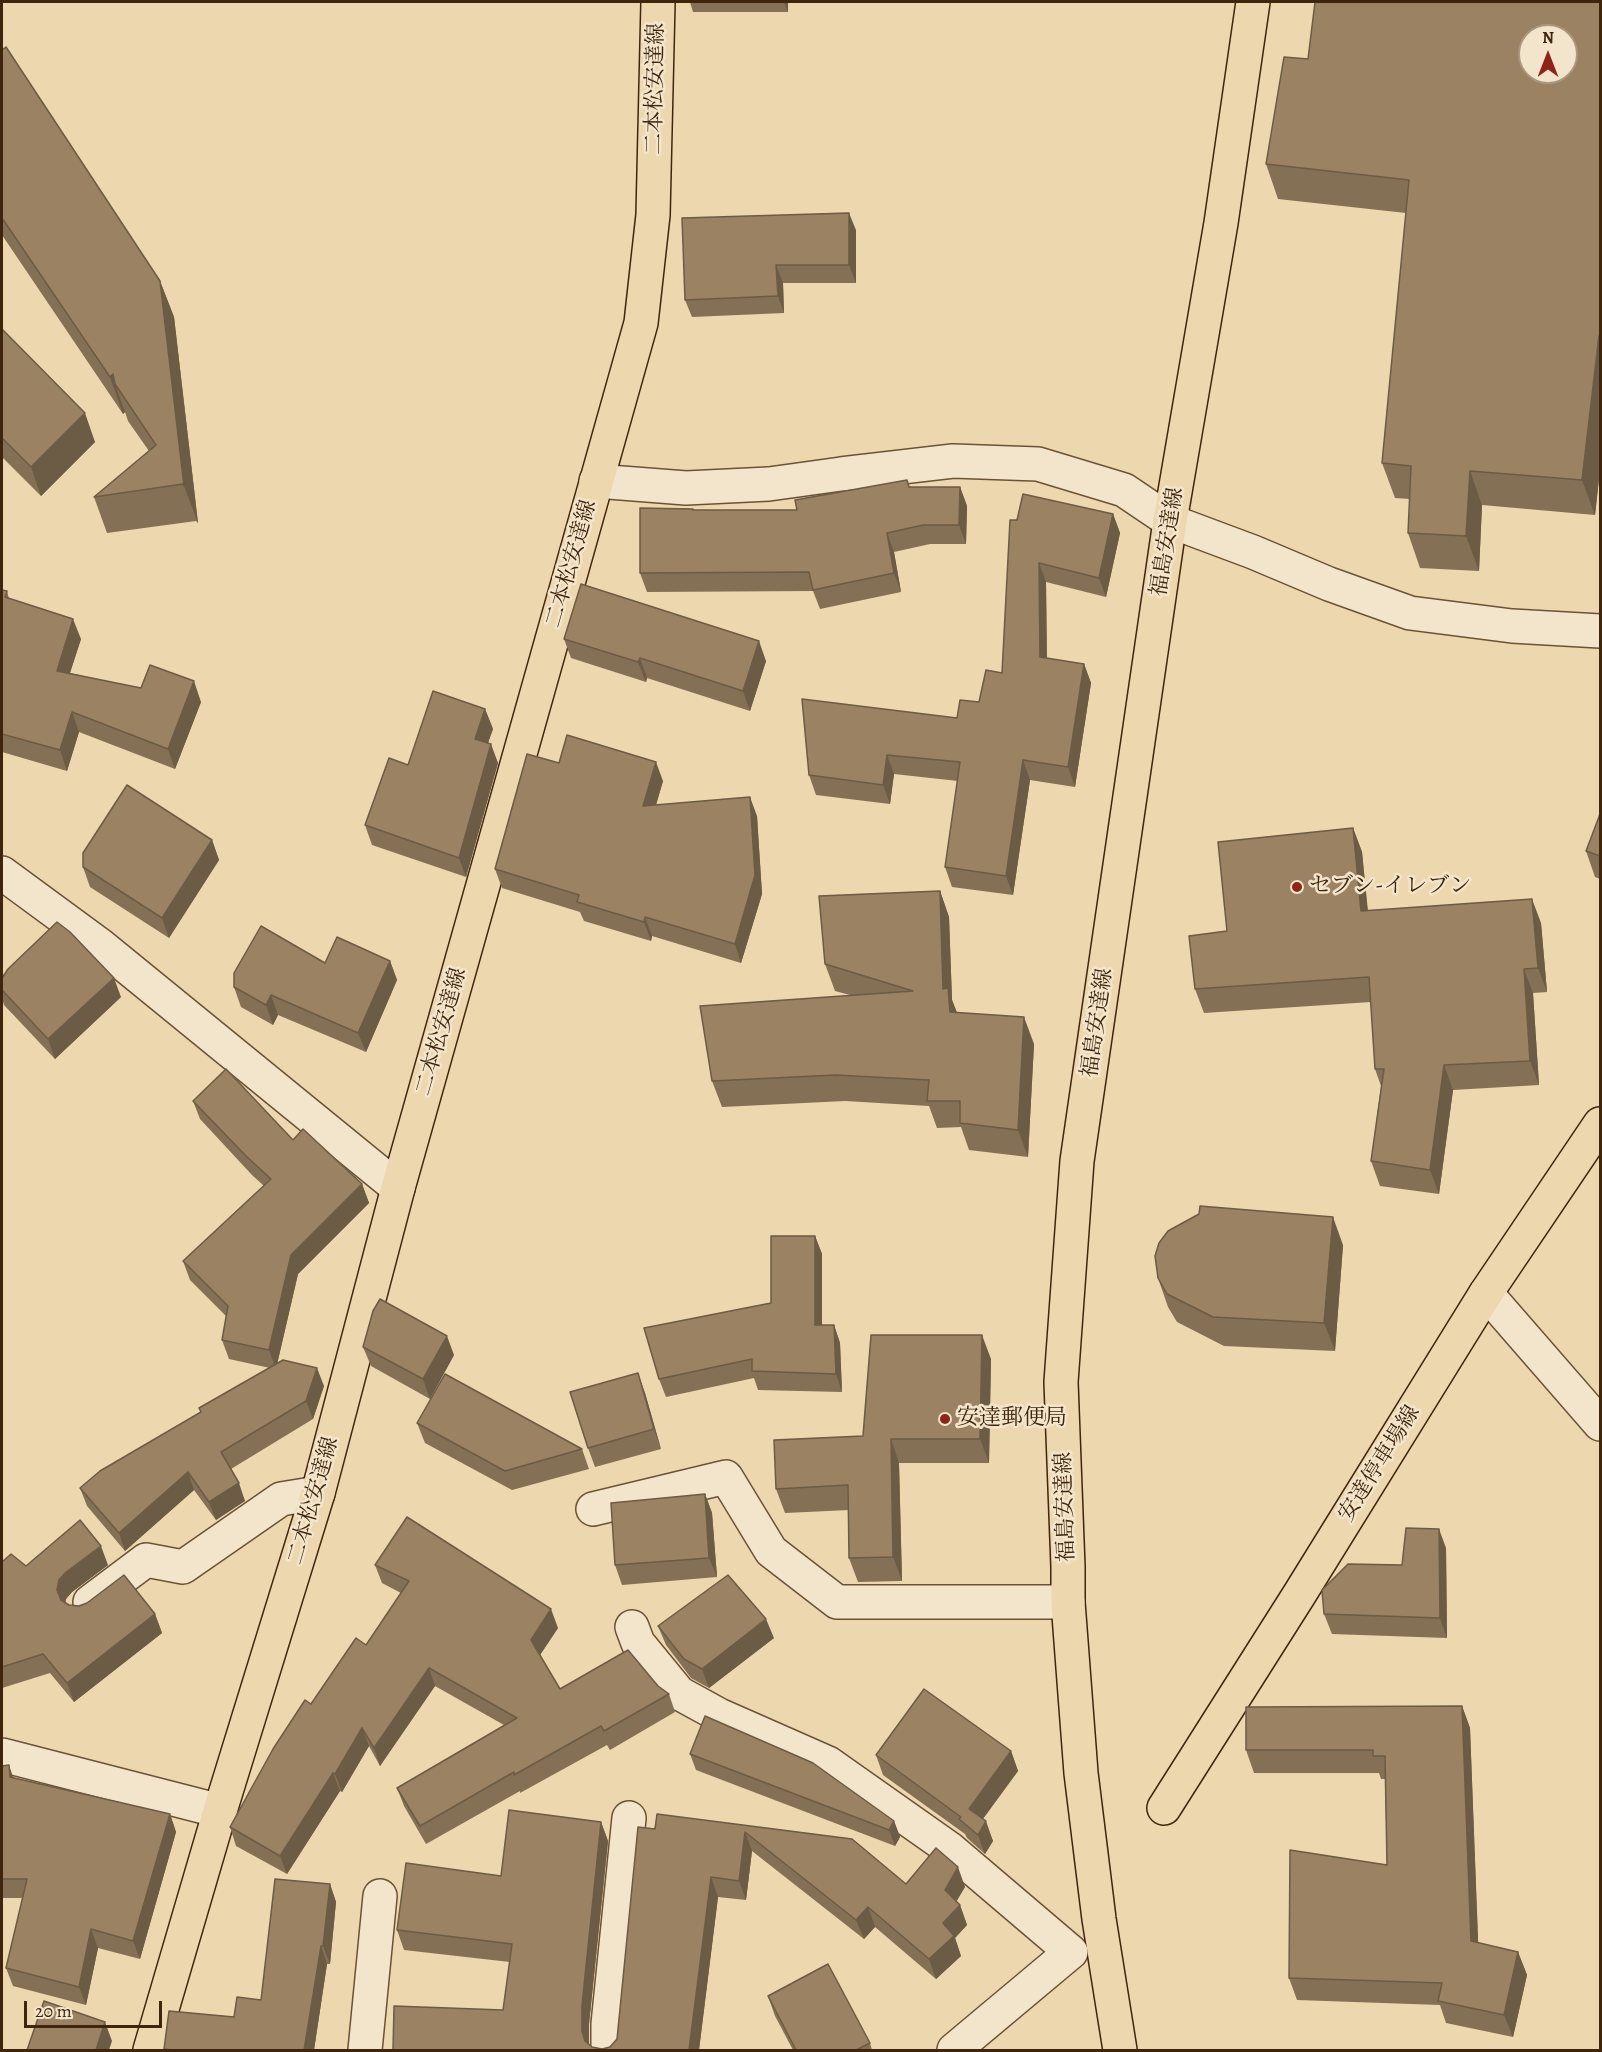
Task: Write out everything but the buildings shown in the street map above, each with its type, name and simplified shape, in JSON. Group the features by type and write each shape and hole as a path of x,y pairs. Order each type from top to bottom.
{"main road":[{"name":"二本松安達線","path":"150,2050 220,1811 318,1493 398,1188 641,322 653,215 658,2"},
{"name":"福島安達線","path":"1120,2050 1099,1919 1081,1773 1068,1602 1061,1382 1077,1161 1170,521 1221,223 1253,2"},
{"name":"安達停車場線","path":"1164,1808 1486,1293 1600,1124"}],"street":[{"path":"596,481 686,488 769,484 953,461 1038,465 1124,490 1170,521 1329,584 1410,613 1512,626 1600,631"},
{"path":"2,873 100,945 398,1188"},
{"path":"1486,1293 1600,1424"},
{"path":"593,1509 726,1477 771,1551 837,1602 1068,1602"},
{"path":"83,1607 146,1560 183,1567 281,1499 318,1493"},
{"path":"632,1627 638,1643 679,1692 719,1715 828,1763 950,1849 1071,1952 954,2050"},
{"path":"2,1755 220,1811"},
{"path":"608,2050 628,1818"},
{"path":"365,2050 380,1896"}],"place":[{"name":"セブン-イレブン","path":"1297,887"},
{"name":"安達郵便局","path":"945,1419"}]}
